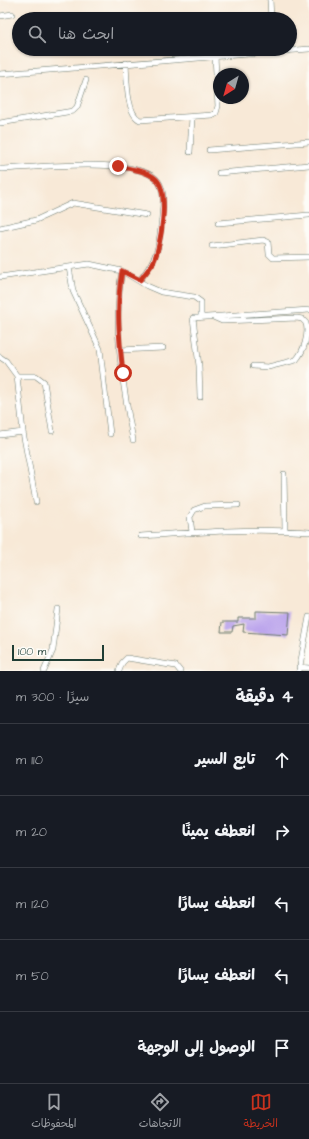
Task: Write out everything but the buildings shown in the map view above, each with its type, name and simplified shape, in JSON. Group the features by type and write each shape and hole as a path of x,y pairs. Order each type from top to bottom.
{"street":[{"path":"270,0 271,12"},
{"path":"0,16 12,14"},
{"path":"297,50 309,49"},
{"path":"0,74 225,56"},
{"path":"126,63 130,108 135,118 140,120 192,117 212,115 218,110 215,57"},
{"path":"0,123 73,111 79,103 86,80"},
{"path":"190,152 192,117"},
{"path":"209,150 309,142"},
{"path":"0,170 108,164 145,173 157,179 162,190 163,203 158,249 153,264 140,280"},
{"path":"219,173 309,165"},
{"path":"0,228 36,220 72,203 147,215"},
{"path":"218,223 309,215"},
{"path":"212,246 263,240 268,242 269,254 273,258 309,257"},
{"path":"0,277 89,264 122,271 140,280 147,286 161,292 197,298 201,302 201,317"},
{"path":"68,268 73,291 100,349 110,434"},
{"path":"122,271 118,304 120,350 133,440"},
{"path":"200,397 199,366 192,320 195,317 309,310"},
{"path":"213,317 222,320 297,318 302,319 306,323 307,335 301,353 296,360 268,367 253,366"},
{"path":"120,350 163,348"},
{"path":"0,357 6,361 17,376 23,432 36,502"},
{"path":"17,376 36,376 44,382 52,431"},
{"path":"0,435 23,432"},
{"path":"284,474 284,530"},
{"path":"192,532 190,517 194,510 205,506 238,505"},
{"path":"141,536 218,530 284,530 309,532"},
{"path":"44,671 52,650 58,609"},
{"path":"309,616 299,669 309,668"},
{"path":"119,671 122,663 127,658 176,666 180,671"}],"route":[{"path":"118,166 145,173 157,179 162,190 163,203 160,237 153,264 140,280 122,271 118,304 118,330 123,373"}]}
